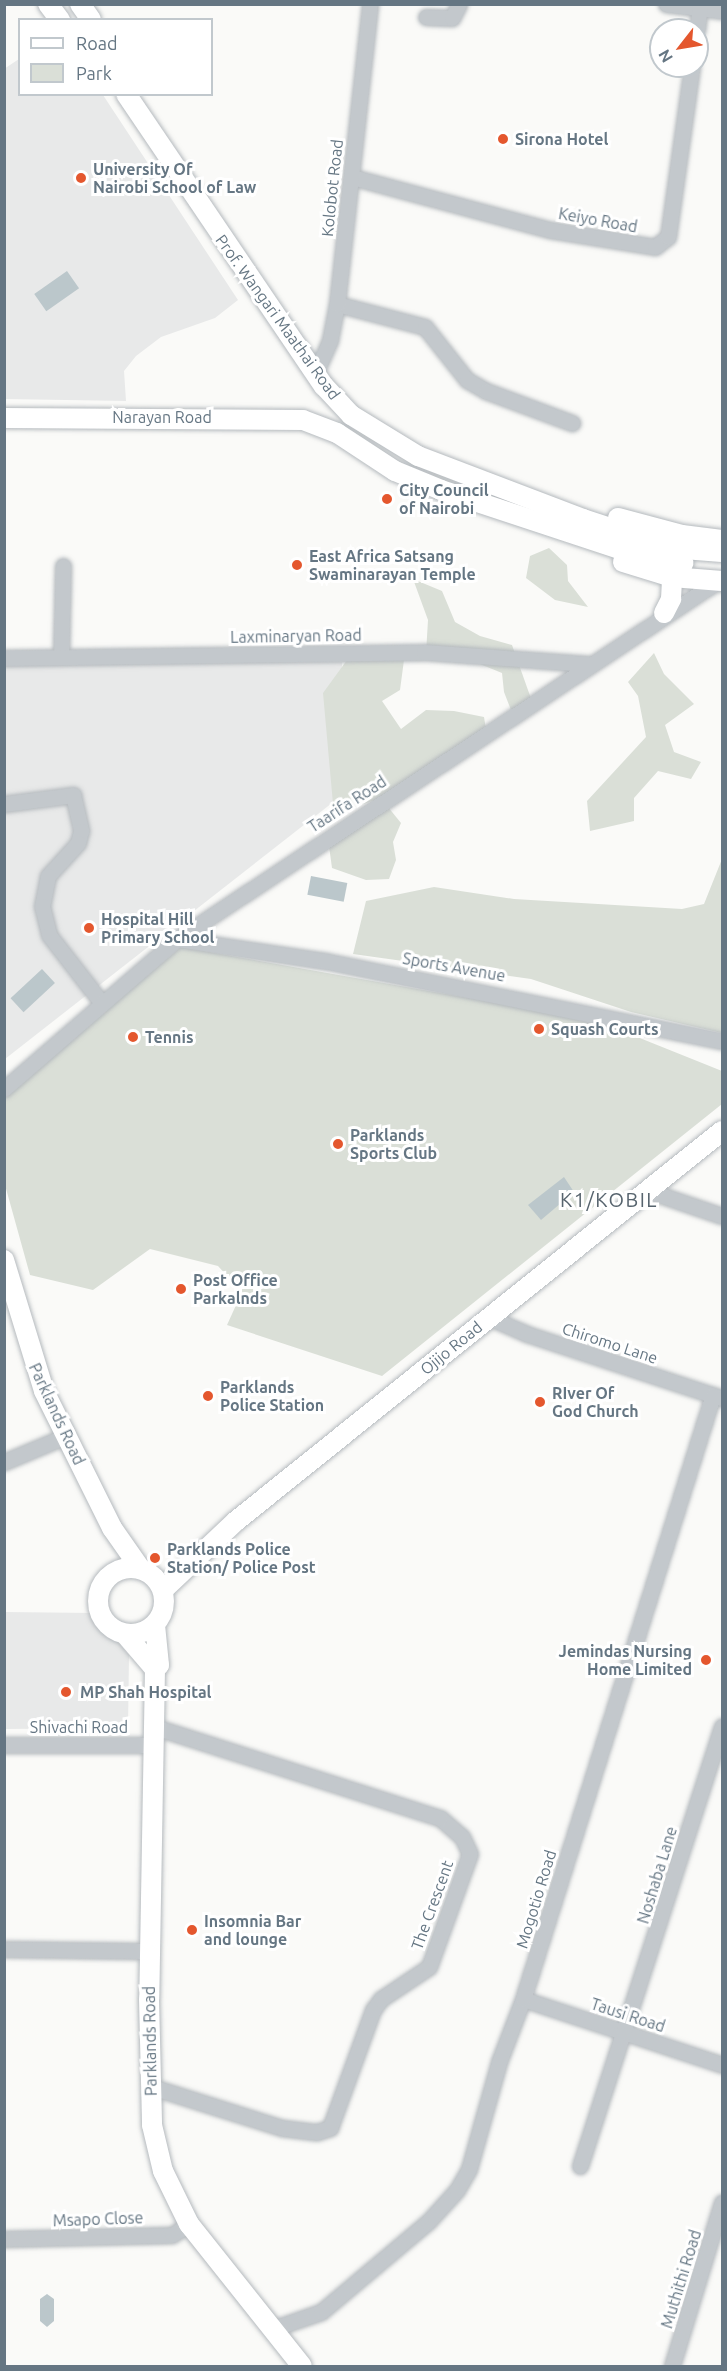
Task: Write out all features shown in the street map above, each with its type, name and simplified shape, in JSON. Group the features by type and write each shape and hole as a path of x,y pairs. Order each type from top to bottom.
{"main road":[{"path":"48,4 58,18"},
{"path":"64,4 74,18"},
{"path":"80,4 90,18"},
{"path":"115,96 165,173 192,197"},
{"path":"140,104 205,196 209,220"},
{"name":"Prof. Wangari Maathai Road","path":"140,104 192,197 316,372 351,414 383,438 417,456 583,519 646,548 721,576"},
{"name":"Narayan Road","path":"4,418 262,417 320,424"},
{"name":"Prof. Wangari Maathai Road","path":"320,424 412,479 559,530 646,548 723,552"},
{"name":"Prof. Wangari Maathai Road","path":"583,519 610,515 682,535 723,540"},
{"name":"Prof. Wangari Maathai Road","path":"559,530 591,552 672,577 721,576"},
{"path":"664,614 671,599 672,577"},
{"name":"Ojijo Road","path":"163,1590 182,1569 488,1317 723,1131"},
{"name":"Parklands Road","path":"4,1260 34,1367 112,1528 144,1570"},
{"path":"112,1528 106,1578 98,1596 98,1606 107,1624 125,1634 155,1669"},
{"path":"106,1578 116,1570 182,1569"},
{"path":"125,1634 146,1631 155,1625 162,1614 163,1590 144,1570"},
{"name":"Parklands Road","path":"155,1625 159,1665 155,1669 149,1951 149,2085 159,2158 189,2224 275,2328 302,2367"}],"street":[{"name":"Kolobot Road","path":"316,372 330,340 337,304 370,4"},
{"path":"426,17 452,18 459,4"},
{"path":"666,4 723,11"},
{"name":"Keiyo Road","path":"352,177 550,231 655,247 668,237 690,78"},
{"path":"337,304 425,327 467,380 486,391 572,423"},
{"path":"61,657 63,566"},
{"name":"Taarifa Road","path":"8,1084 100,1002 177,939 721,576"},
{"name":"Laxminaryan Road","path":"4,658 424,652 588,664"},
{"path":"4,804 73,795 81,831 78,843 48,876 42,906 50,935 100,1002"},
{"name":"Sports Avenue","path":"177,939 335,963 723,1041"},
{"path":"649,1191 723,1216"},
{"name":"Chiromo Lane","path":"488,1317 527,1334 718,1396"},
{"name":"Mogotio Road","path":"275,2328 321,2312 400,2248 457,2190 470,2169 499,2062 523,1999 718,1396"},
{"path":"4,1462 66,1436"},
{"name":"Noshaba Lane","path":"580,2166 625,2034 723,1726"},
{"name":"Shivachi Road","path":"4,1745 154,1736"},
{"name":"The Crescent","path":"149,2085 282,2128 317,2133 330,2128 373,2010 387,1994 429,1967 470,1854 462,1837 440,1818 154,1736"},
{"path":"4,1949 149,1951"},
{"name":"Tausi Road","path":"523,1999 723,2065"},
{"name":"Muthithi Road","path":"672,2367 723,2202"},
{"name":"Msapo Close","path":"4,2239 172,2235 189,2224"}],"shaded area":[{"name":"University Of Nairobi School of Law","path":"18,60 18,96 104,96 238,300 215,318 161,337 136,356 124,371 126,401 5,399 4,69"},
{"path":"67,271 79,288 46,311 34,294"},
{"name":"Hospital Hill Primary School","path":"342,662 341,796 5,1059 5,664"},
{"path":"311,876 347,883 344,902 307,895"},
{"path":"42,969 55,983 24,1012 11,998"},
{"path":"564,1177 574,1192 541,1220 528,1205"},
{"name":"MP Shah Hospital","path":"5,1612 93,1613 129,1655 128,1728 5,1729"},
{"path":"47,2294 54,2299 54,2321 47,2327 40,2321 40,2299"}],"green space":[{"path":"549,548 567,565 568,581 588,607 555,600 526,578 530,556"},
{"path":"413,579 442,591 455,622 480,636 512,645 534,707 516,723 504,692 502,673 470,660 426,653 428,620"},
{"path":"373,652 404,660 400,690 382,701 401,729 426,710 454,711 484,717 488,742 421,783 334,815 323,693 347,660"},
{"path":"654,653 664,674 694,704 665,725 674,752 701,762 691,779 658,771 634,798 634,821 590,831 587,801 646,737 638,696 628,682"},
{"path":"388,807 401,823 393,842 396,860 389,879 366,880 332,868 329,846"},
{"path":"722,859 722,1033 631,1012 531,979 353,954 366,901 434,887 514,899 682,909 704,904"},
{"name":"Parklands Sports Club","path":"181,947 491,1002 540,998 722,1071 722,1104 382,1376 227,1325 242,1292 218,1266 150,1249 93,1290 30,1275 5,1185 4,1096"}],"place":[{"name":"Sirona Hotel","path":"503,139"},
{"name":"University Of Nairobi School of Law","path":"81,178"},
{"name":"City Council of Nairobi","path":"387,499"},
{"name":"East Africa Satsang Swaminarayan Temple","path":"297,565"},
{"name":"Hospital Hill Primary School","path":"89,928"},
{"name":"Squash Courts","path":"539,1029"},
{"name":"Tennis","path":"133,1037"},
{"name":"Parklands Sports Club","path":"338,1144"},
{"name":"Post Office Parkalnds","path":"181,1289"},
{"name":"Parklands Police Station","path":"208,1396"},
{"name":"RIver Of God Church","path":"540,1402"},
{"name":"Parklands Police Station/ Police Post","path":"155,1558"},
{"name":"Jemindas Nursing Home Limited","path":"706,1660"},
{"name":"MP Shah Hospital","path":"66,1692"},
{"name":"Insomnia Bar and lounge","path":"192,1930"}],"district":[{"name":"K1/KOBIL","path":"609,1199"}]}
